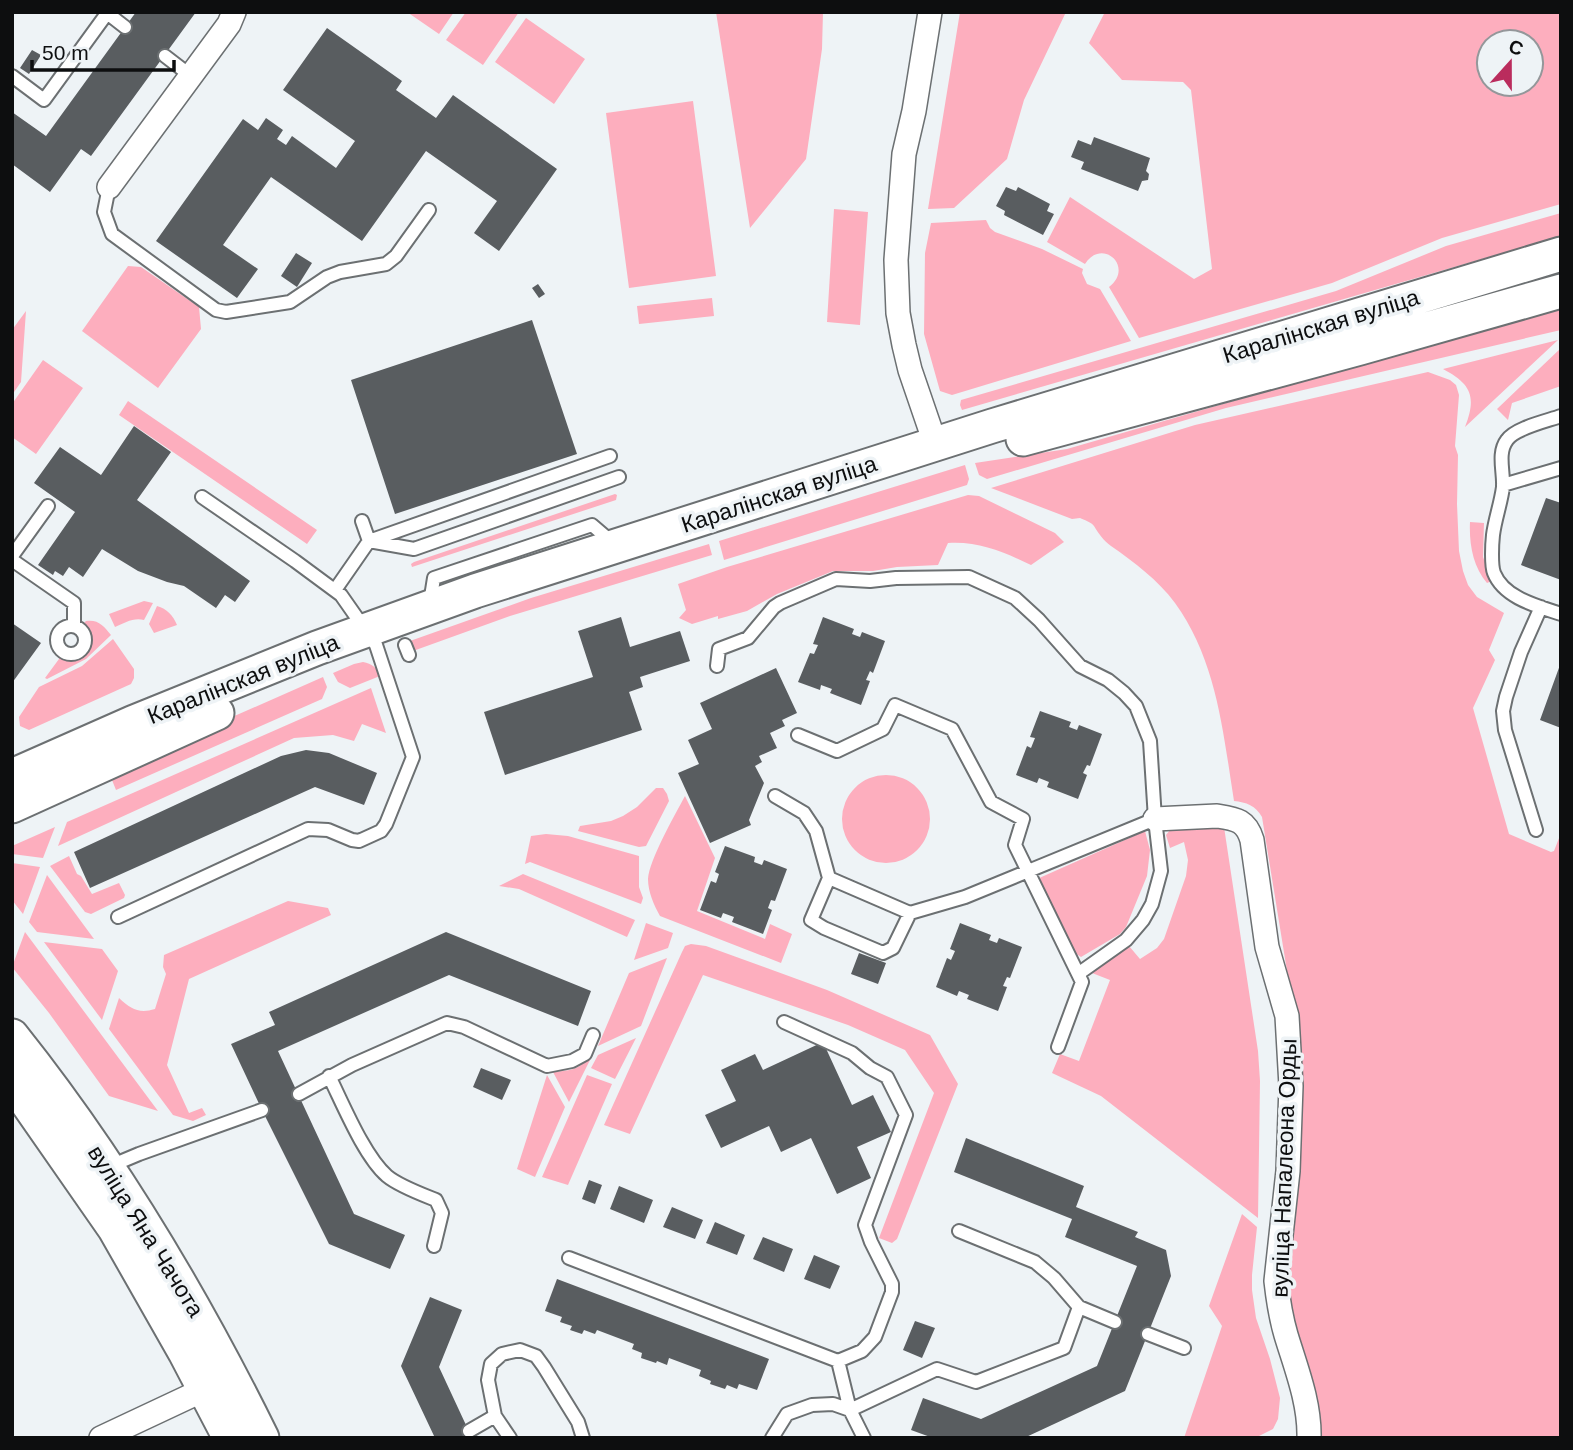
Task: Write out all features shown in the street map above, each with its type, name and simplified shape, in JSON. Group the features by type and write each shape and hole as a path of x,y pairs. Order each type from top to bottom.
{"main road":[{"name":"Каралінская вуліца","path":"1355,333 1561,254"},
{"name":"Каралінская вуліца","path":"12,776 132,723 317,648 389,644 429,607 616,546 1355,333 1561,291"},
{"name":"Каралінская вуліца","path":"12,806 182,728 472,609 772,517 939,453"},
{"name":"вуліца Яна Чачота","path":"12,1036 41,1072 96,1175 115,1229 144,1278 218,1383 262,1438"},
{"name":"вуліца Яна Чачота","path":"12,1081 96,1175"},
{"name":"вуліца Яна Чачота","path":"218,1383 230,1438"}],"street":[{"path":"109,187 229,24 234,12"},
{"path":"930,12 904,154 896,260 898,313 904,345 939,453"},
{"name":"вуліца Напалеона Орды","path":"1155,819 1227,817 1239,820 1249,829 1252,840 1267,947 1287,1016 1291,1086 1288,1171 1276,1281 1285,1333 1304,1398 1309,1438"},
{"path":"101,1438 218,1383"}],"lane":[{"path":"12,76 44,100 107,13 125,27"},
{"path":"165,56 191,76"},
{"path":"109,187 104,212 112,234 216,310 226,312 290,302 327,277 386,264 396,256 429,210"},
{"path":"1561,416 1512,434 1504,442 1503,485 1493,536 1492,571 1509,593 1561,614"},
{"path":"335,590 369,541 610,456"},
{"path":"1503,485 1561,468"},
{"path":"369,541 414,549 619,477"},
{"path":"499,495 507,517"},
{"path":"118,918 308,829 328,830 359,841 381,831 413,757 389,644 335,590 202,497"},
{"path":"48,506 12,558 75,603 74,626"},
{"path":"362,521 369,541"},
{"path":"717,666 719,649 748,638 774,607 836,579 870,581 969,577 1015,598 1040,620 1080,666 1108,680 1124,692 1136,706 1150,741 1161,871 1152,904 1126,940 1078,974"},
{"path":"1536,831 1505,730 1503,711 1521,652 1541,607"},
{"path":"798,735 837,751 883,729 895,705 953,729 991,802 1023,819 1015,845 1082,982 1058,1047"},
{"path":"775,796 804,813 816,831 829,878 811,920 883,953 893,948 910,913"},
{"path":"829,878 910,913 965,897 1155,819"},
{"path":"569,1258 838,1361 862,1351 875,1337 892,1292 892,1284 864,1225 905,1115 887,1077 870,1068 852,1053 784,1021"},
{"path":"299,1094 329,1076 447,1023 464,1027 547,1066 572,1061 585,1054 593,1035"},
{"path":"329,1076 368,1153 387,1176 436,1200 442,1213 434,1246"},
{"path":"96,1175 139,1154 262,1110"},
{"path":"959,1231 1035,1262 1054,1278 1079,1307 1115,1322"},
{"path":"772,1438 787,1414 812,1405 832,1404 850,1410 937,1369 976,1382 1052,1354 1064,1348 1079,1307"},
{"path":"1148,1334 1184,1348"},
{"path":"510,1438 495,1416 488,1380 491,1364 502,1354 520,1350 536,1356 544,1367 578,1422 583,1438"},
{"path":"838,1361 850,1410 864,1438"},
{"path":"469,1431 495,1416"}],"shaded area":[{"path":"407,12 454,12 439,34"},
{"path":"466,12 519,12 483,65 446,40"},
{"path":"716,12 823,12 822,49 806,159 750,228"},
{"path":"960,12 1066,12 1024,100 1007,159 954,208 928,209"},
{"path":"1105,12 1561,12 1561,204 1442,238 1332,283 1139,338 1109,287 1119,271 1113,258 1100,253 1092,256 1085,264 1047,242 1070,197 1194,279 1212,269 1191,90 1183,82 1122,80 1089,43"},
{"path":"526,18 585,59 554,104 495,62"},
{"path":"693,101 716,276 629,288 606,113"},
{"path":"834,209 868,212 860,325 827,322"},
{"path":"1561,213 1561,236 962,410 960,405 961,400 1336,291 1446,246"},
{"path":"986,220 995,232 1042,249 1083,269 1087,284 1100,289 1131,341 952,395 940,391 924,334 925,253 931,223"},
{"path":"128,266 141,267 199,307 201,329 158,388 82,331"},
{"path":"712,298 714,316 639,324 637,306"},
{"path":"1561,306 1561,330 1226,408 987,479 979,475 975,463 1067,449"},
{"path":"26,311 21,382 12,395 12,330"},
{"path":"1558,340 1465,427 1471,407 1469,392 1460,380 1443,369"},
{"path":"1561,348 1561,386 1512,403 1508,420 1497,409"},
{"path":"43,360 83,388 36,454 12,437 12,404"},
{"path":"1428,372 1450,380 1456,385 1459,395 1455,446 1458,455 1459,551 1463,571 1468,585 1477,597 1504,613 1489,650 1495,660 1473,708 1509,834 1551,852 1554,851 1561,833 1561,1438 1319,1438 1310,1372 1293,1322 1287,1280 1294,1014 1262,817 1250,805 1234,801 1222,723 1209,673 1189,625 1175,603 1145,572 1106,541 1089,522 1080,518 1072,519 991,488 1195,425"},
{"path":"128,401 317,530 307,544 119,415"},
{"path":"965,465 969,479 967,485 724,560 719,541"},
{"path":"615,494 616,500 412,567 414,562"},
{"path":"968,495 979,496 1055,533 1064,542 1031,565 981,546 948,543 938,565 873,571 833,571 777,594 747,611 692,624 679,618 686,610 678,584"},
{"path":"1470,522 1484,523 1483,557 1492,581 1487,583 1478,570 1473,555"},
{"path":"709,544 712,555 510,616 413,651 410,641 531,598"},
{"path":"144,601 153,603 144,620 133,620 115,627 109,614"},
{"path":"157,606 169,613 177,625 154,633 149,624"},
{"path":"86,621 100,624 111,635 86,659 45,678 59,659 58,654 73,659 88,650 91,640 83,624"},
{"path":"113,639 134,669 131,684 29,730 20,726 19,717 39,687 82,666"},
{"path":"363,662 374,666 380,676 350,688 338,682 333,673"},
{"path":"323,677 327,687 322,699 116,790 112,780 189,736"},
{"path":"371,688 386,733 362,724 354,741 333,735 294,738 58,846 67,822"},
{"path":"886,775 903,779 917,788 926,802 930,819 926,836 917,850 903,859 886,863 869,859 855,850 846,836 842,819 846,802 855,788 869,779"},
{"path":"656,788 663,788 669,801 646,846 639,847 578,831 580,826 611,821 623,816 637,807"},
{"path":"685,796 715,858 697,911 765,939 770,924 792,934 781,963 660,916 649,889 649,871"},
{"path":"55,827 43,858 12,854 12,846"},
{"path":"1175,827 1224,827 1258,1051 1258,1218 1101,1096 1052,1073 1060,1054 1079,1061 1110,980 1092,973 1129,946 1140,959 1157,948 1164,939 1186,876 1188,860 1184,842 1170,848 1166,835"},
{"path":"1145,831 1150,850 1147,876 1126,927 1120,934 1081,957 1075,953 1037,879"},
{"path":"531,836 568,836 639,856 639,887 643,898 641,904 530,862 525,864"},
{"path":"69,856 77,874 92,894 119,883 124,898 91,914 85,912 50,866"},
{"path":"12,863 40,867 23,914 12,900"},
{"path":"523,874 635,920 627,937 519,889 499,886"},
{"path":"47,875 94,939 37,932 29,922"},
{"path":"288,901 328,908 331,915 189,979 167,1065 189,1113 202,1108 206,1115 193,1121 173,1115 109,1029 119,998 136,1010 155,1009 166,974 163,967 164,955"},
{"path":"646,923 673,933 668,948 634,960"},
{"path":"25,932 158,1111 109,1096 12,967"},
{"path":"44,942 102,949 118,971 102,1020"},
{"path":"685,946 706,946 827,990 930,1035 958,1084 897,1239 892,1243 879,1238 934,1093 905,1050 848,1025 703,975 630,1134 604,1125 682,952"},
{"path":"667,958 641,1026 598,1046 629,973"},
{"path":"636,1038 615,1079 591,1068 598,1055"},
{"path":"593,1054 569,1102 553,1072 575,1068"},
{"path":"547,1075 565,1107 535,1177 517,1169"},
{"path":"587,1075 612,1084 568,1185 542,1177"},
{"path":"1242,1214 1257,1227 1252,1290 1256,1318 1280,1398 1278,1419 1273,1429 1255,1438 1184,1438 1222,1326 1209,1306"}],"building":[{"path":"136,12 196,12 91,156 81,149 50,192 12,164 12,112 46,136"},
{"path":"327,28 402,81 396,90 436,118 453,95 557,169 499,251 474,233 497,201 426,151 362,241 271,177 223,245 258,269 237,298 156,241 243,119 258,130 266,118 283,130 277,139 286,145 292,136 336,168 355,141 283,90"},
{"path":"32,50 41,55 29,74 20,68"},
{"path":"1094,137 1150,158 1146,171 1149,174 1148,180 1142,181 1138,191 1081,169 1084,162 1071,157 1078,140 1091,145"},
{"path":"1006,187 1016,191 1018,187 1050,204 1047,211 1054,214 1043,235 1004,215 1005,211 996,206"},
{"path":"296,253 312,263 297,287 281,276"},
{"path":"538,284 545,294 539,298 532,288"},
{"path":"532,320 577,454 395,514 351,380"},
{"path":"134,426 171,452 137,500 250,581 235,602 225,595 216,608 184,586 138,571 102,549 83,577 69,567 63,576 55,571 53,575 38,565 75,512 34,483 60,447 101,475"},
{"path":"1546,498 1561,503 1561,580 1521,565"},
{"path":"621,617 630,647 680,631 690,661 640,677 643,687 629,692 642,730 505,775 484,712 593,677 578,631"},
{"path":"823,617 854,629 852,634 860,637 862,632 885,641 873,673 870,671 866,680 870,681 861,705 830,693 832,689 821,685 820,690 798,682 810,653 814,654 818,645 813,644"},
{"path":"12,623 41,643 12,683"},
{"path":"1561,665 1561,728 1540,720"},
{"path":"776,668 797,713 782,720 785,726 770,733 777,748 759,756 762,762 755,766 764,783 749,820 751,825 710,843 678,773 699,764 688,740 712,729 700,703"},
{"path":"1040,711 1071,722 1069,727 1077,730 1079,725 1102,734 1090,766 1087,765 1083,773 1087,775 1078,799 1047,787 1049,782 1039,778 1037,783 1016,775 1027,746 1031,748 1035,738 1030,737"},
{"path":"306,750 329,753 377,773 364,805 315,787 90,888 74,852 281,756"},
{"path":"725,846 755,857 754,862 762,865 764,860 787,869 775,901 771,900 768,908 772,910 763,934 732,922 734,917 723,913 721,918 700,910 711,881 716,883 719,874 715,872"},
{"path":"960,923 991,935 989,940 997,943 999,938 1022,947 1010,978 1007,977 1003,986 1007,987 998,1011 967,999 969,995 959,991 957,996 936,987 947,958 951,960 955,951 950,949"},
{"path":"446,932 591,991 578,1026 449,975 278,1051 354,1214 405,1235 390,1269 329,1244 231,1044 275,1025 269,1012"},
{"path":"859,953 886,963 878,984 851,974"},
{"path":"823,1042 852,1105 873,1095 891,1132 857,1147 871,1178 837,1194 811,1138 781,1152 769,1126 721,1148 705,1115 736,1101 721,1070 755,1054 763,1070"},
{"path":"481,1068 511,1080 502,1100 473,1087"},
{"path":"966,1138 1084,1186 1076,1207 1138,1232 1135,1237 1166,1250 1171,1276 1125,1391 1024,1438 933,1438 911,1430 923,1398 981,1419 1097,1366 1137,1266 1065,1237 1072,1219 954,1172"},
{"path":"589,1180 602,1185 595,1204 582,1199"},
{"path":"619,1186 653,1200 644,1223 610,1209"},
{"path":"672,1207 703,1220 695,1239 663,1227"},
{"path":"715,1222 745,1235 737,1255 706,1243"},
{"path":"763,1237 793,1249 784,1272 753,1259"},
{"path":"814,1255 840,1266 830,1289 804,1279"},
{"path":"557,1279 769,1359 757,1390 739,1384 737,1389 727,1385 725,1389 710,1384 711,1381 699,1376 701,1370 669,1358 667,1365 641,1358 642,1353 632,1349 634,1344 597,1330 595,1334 584,1330 582,1334 570,1330 572,1326 560,1322 562,1317 545,1311"},
{"path":"430,1297 462,1310 439,1367 472,1438 435,1438 401,1366"},
{"path":"915,1321 935,1328 922,1358 903,1350"}]}
